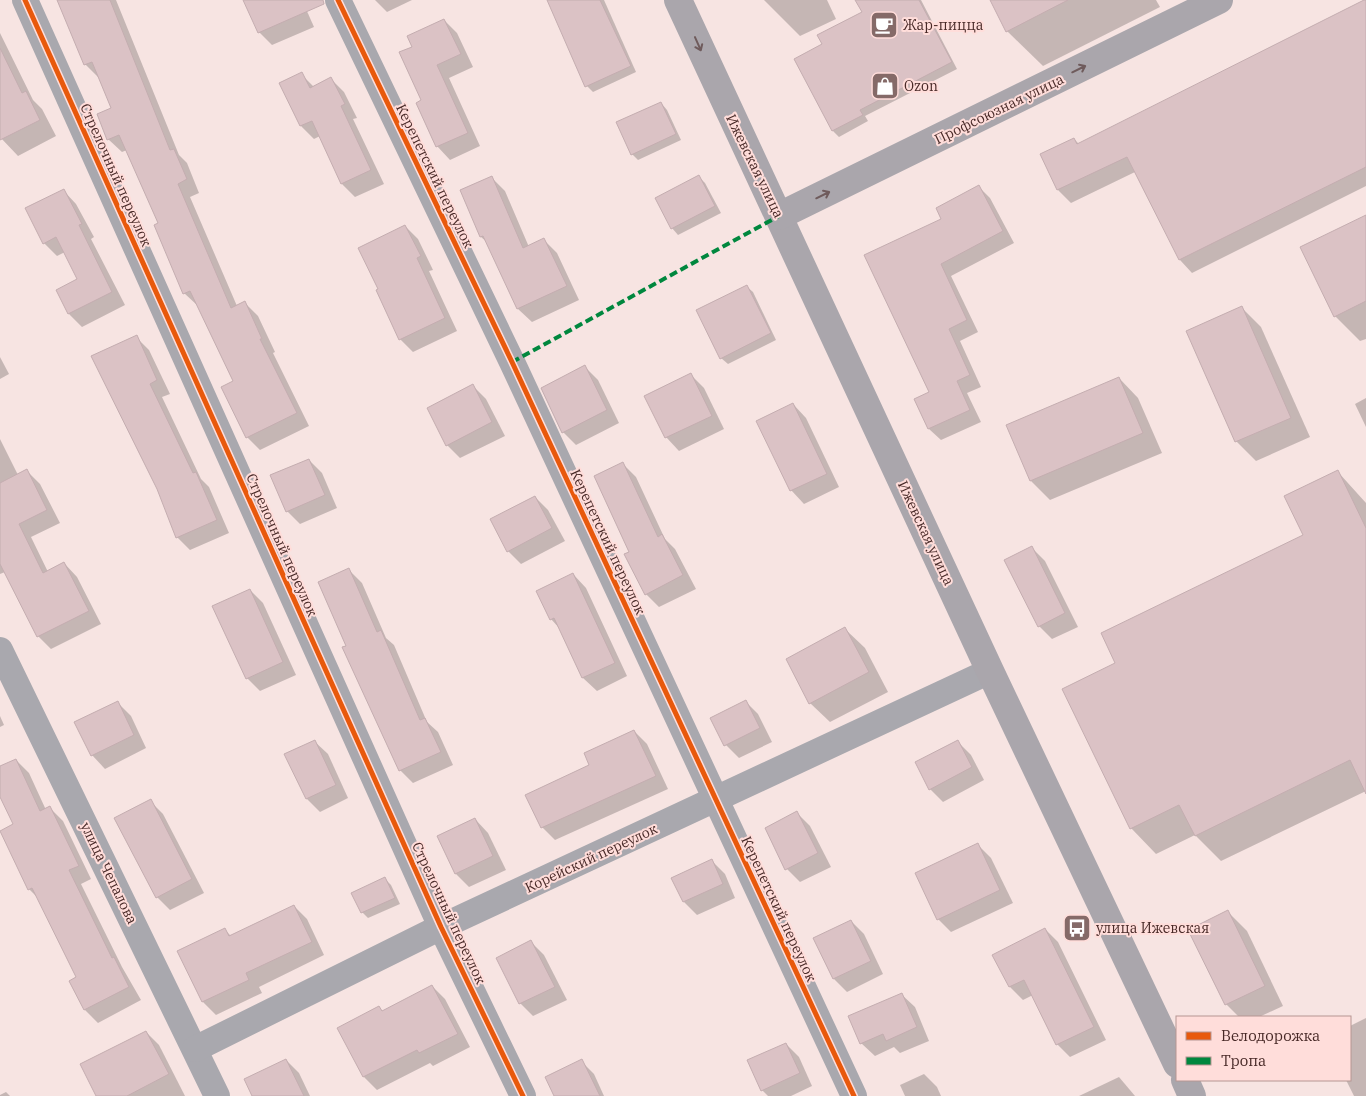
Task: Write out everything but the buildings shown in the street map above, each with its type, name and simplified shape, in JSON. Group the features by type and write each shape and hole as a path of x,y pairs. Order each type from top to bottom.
{"main road":[{"name":"Ижевская улица","path":"678,0 725,106 779,216 990,671 1176,1062"},
{"name":"Профсоюзная улица","path":"779,216 1219,0"},
{"path":"1185,1081 1192,1096"}],"street":[{"name":"Стрелочный переулок","path":"25,0 442,926 523,1096"},
{"name":"Керепетский переулок","path":"338,0 516,371 854,1096"},
{"name":"улица Чепалова","path":"0,650 217,1096"},
{"name":"Корейский переулок","path":"194,1049 442,926 716,801 990,671"}],"marked path":[{"path":"512,362 779,216"}],"cycle path":[{"path":"25,0 441,927 523,1096"},
{"path":"338,0 512,362 854,1096"}],"place":[{"name":"Жар-пицца","path":"884,25"},
{"name":"Ozon","path":"885,86"},
{"name":"улица Ижевская","path":"1077,928"}]}
